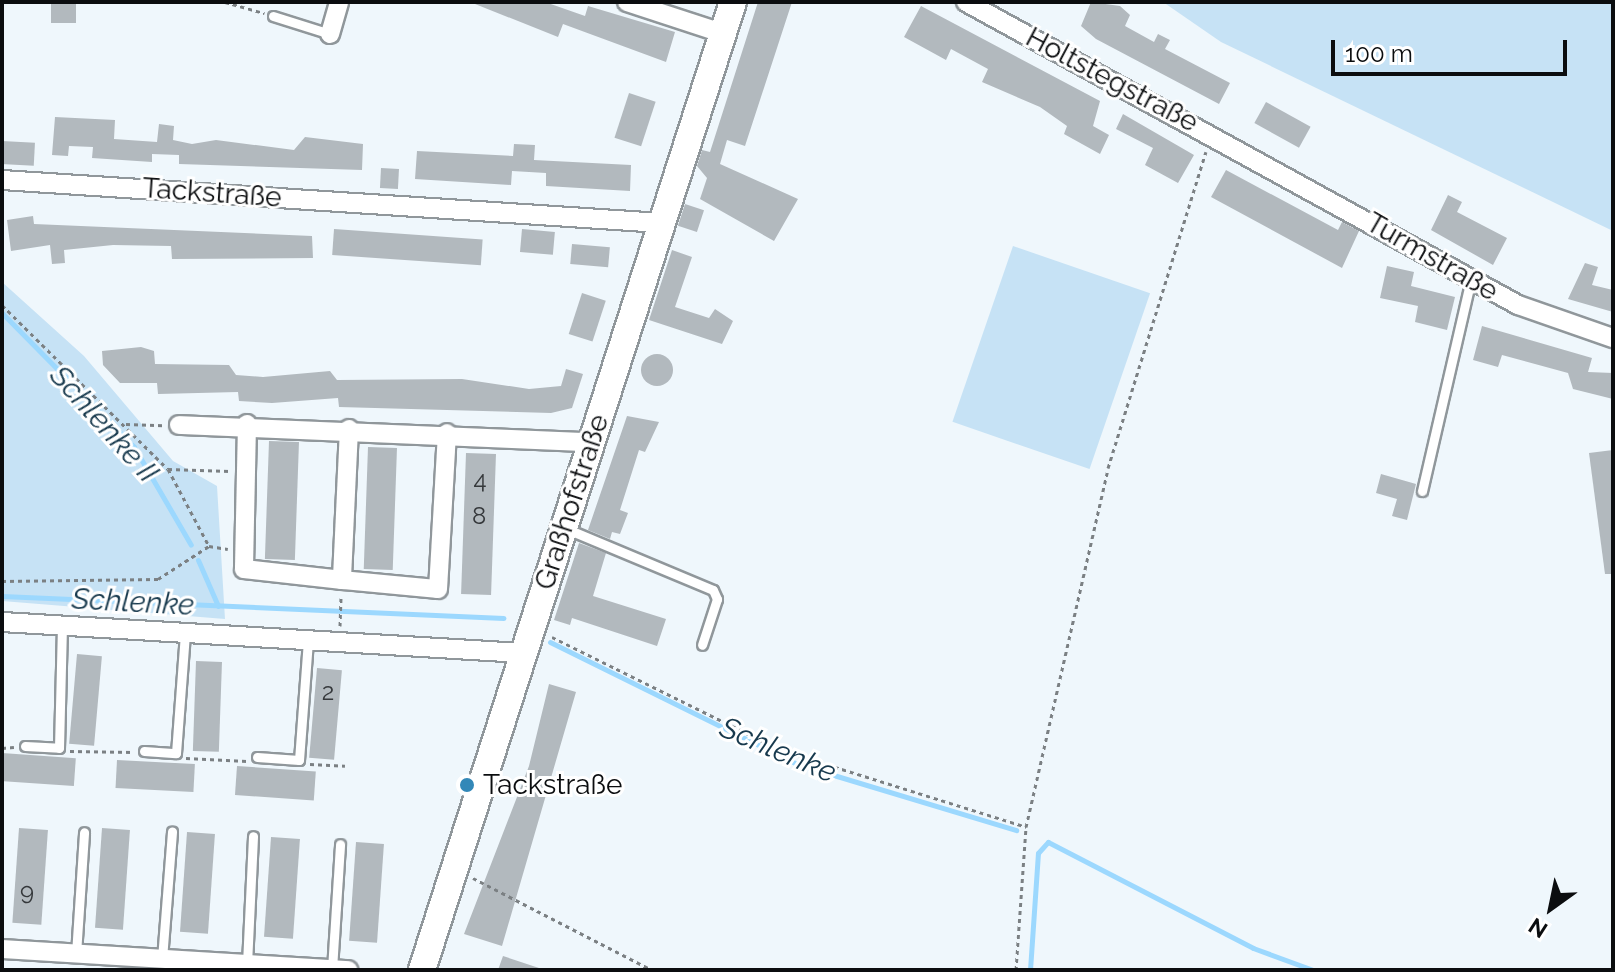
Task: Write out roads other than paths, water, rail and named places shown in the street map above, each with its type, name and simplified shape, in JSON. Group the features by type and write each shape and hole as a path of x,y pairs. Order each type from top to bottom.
{"street":[{"path":"330,34 339,2"},
{"path":"627,2 722,33"},
{"name":"Graßhofstraße","path":"422,970 733,2"},
{"name":"Holtstegstraße","path":"966,2 1259,158"},
{"name":"Turmstraße","path":"1259,158 1471,279 1551,319 1613,338"},
{"name":"Tackstraße","path":"2,180 662,223"},
{"path":"179,425 247,424 592,442"},
{"path":"247,424 244,569 342,586 438,589 447,433"},
{"path":"342,586 349,429"},
{"path":"2,622 523,653"},
{"path":"2,949 157,963 348,970"}],"lane":[{"path":"273,16 330,34"},
{"path":"1422,491 1471,279"},
{"path":"564,528 713,590 717,599 702,645"},
{"path":"25,746 59,748 62,626"},
{"path":"144,751 176,753 185,634"},
{"path":"257,757 299,760 308,640"},
{"path":"157,963 172,831"},
{"path":"76,954 84,832"},
{"path":"247,964 253,836"},
{"path":"332,970 340,844"}],"waterway":[{"name":"Schlenke II","path":"2,313 134,447 191,545"},
{"name":"Schlenke II","path":"198,560 218,606"},
{"name":"Schlenke","path":"2,596 504,618"},
{"name":"Schlenke","path":"550,642 797,764 1016,830"},
{"name":"Schlenke","path":"1030,970 1038,853 1048,842 1253,948 1313,970"}],"place":[{"name":"Tackstraße","path":"467,785"}]}
